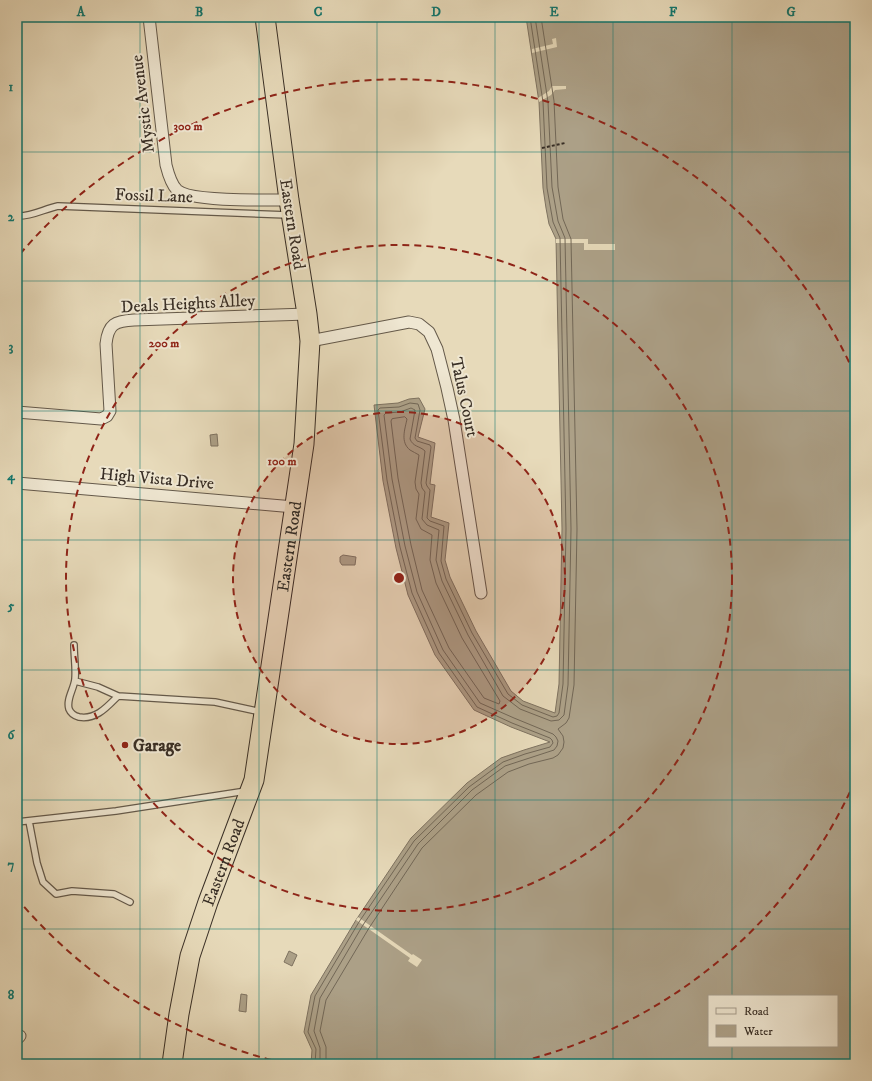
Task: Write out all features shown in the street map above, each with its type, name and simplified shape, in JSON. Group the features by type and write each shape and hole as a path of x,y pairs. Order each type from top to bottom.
{"highway":[{"name":"Eastern Road","path":"172,1064 179,1014 190,956 208,902 254,780 304,444 310,340 265,17"}],"street":[{"name":"Mystic Avenue","path":"149,17 166,165 169,175 177,190 185,195 291,208"},
{"name":"Deals Heights Alley","path":"17,412 101,419 107,416 110,411 106,344 107,333 113,324 134,320 307,314"},
{"name":"Talus Court","path":"310,340 409,322 419,324 429,332 437,349 454,420 481,593"},
{"name":"High Vista Drive","path":"17,483 294,507"}],"lane":[{"name":"Fossil Lane","path":"17,216 35,213 47,208 58,206 291,208"},
{"path":"74,645 75,681 71,692 69,710 76,716 93,716 106,708 118,696"},
{"path":"75,681 98,687 118,696 215,702 264,713"},
{"path":"17,822 116,811 250,790"},
{"path":"29,821 43,882 56,894 72,891 114,894 130,902"}],"path":[{"path":"542,148 565,144"}],"water":[{"path":"526,17 855,17 855,1064 311,1064 312,1050 304,1032 311,995 356,920 411,838 467,783 501,758 550,742 511,727 474,710 435,655 408,595 396,548 383,481 374,405 398,403 409,399 419,398 425,409 418,437 435,443 430,484 435,485 431,517 449,523 445,560 450,577 476,631 511,691 523,701 555,713 559,684 562,529 556,239 549,224 543,188 539,102"},
{"path":"217,434 218,446 211,446 210,435"},
{"path":"343,555 356,557 355,565 342,565 340,562 340,557"},
{"path":"289,951 297,955 292,966 284,962"},
{"path":"241,994 247,995 246,1012 239,1011"}],"pier":[{"path":"556,38 557,47 532,53 532,49 553,44 552,39"},
{"path":"552,86 566,86 566,89 555,90 551,95 539,102 538,98 549,91"},
{"path":"556,239 588,239 588,244 615,244 615,250 584,250 584,243 556,243"},
{"path":"358,917 412,955 413,954 422,960 417,967 408,961 410,958 356,920"}],"place":[{"name":"Garage","path":"125,745"}]}
